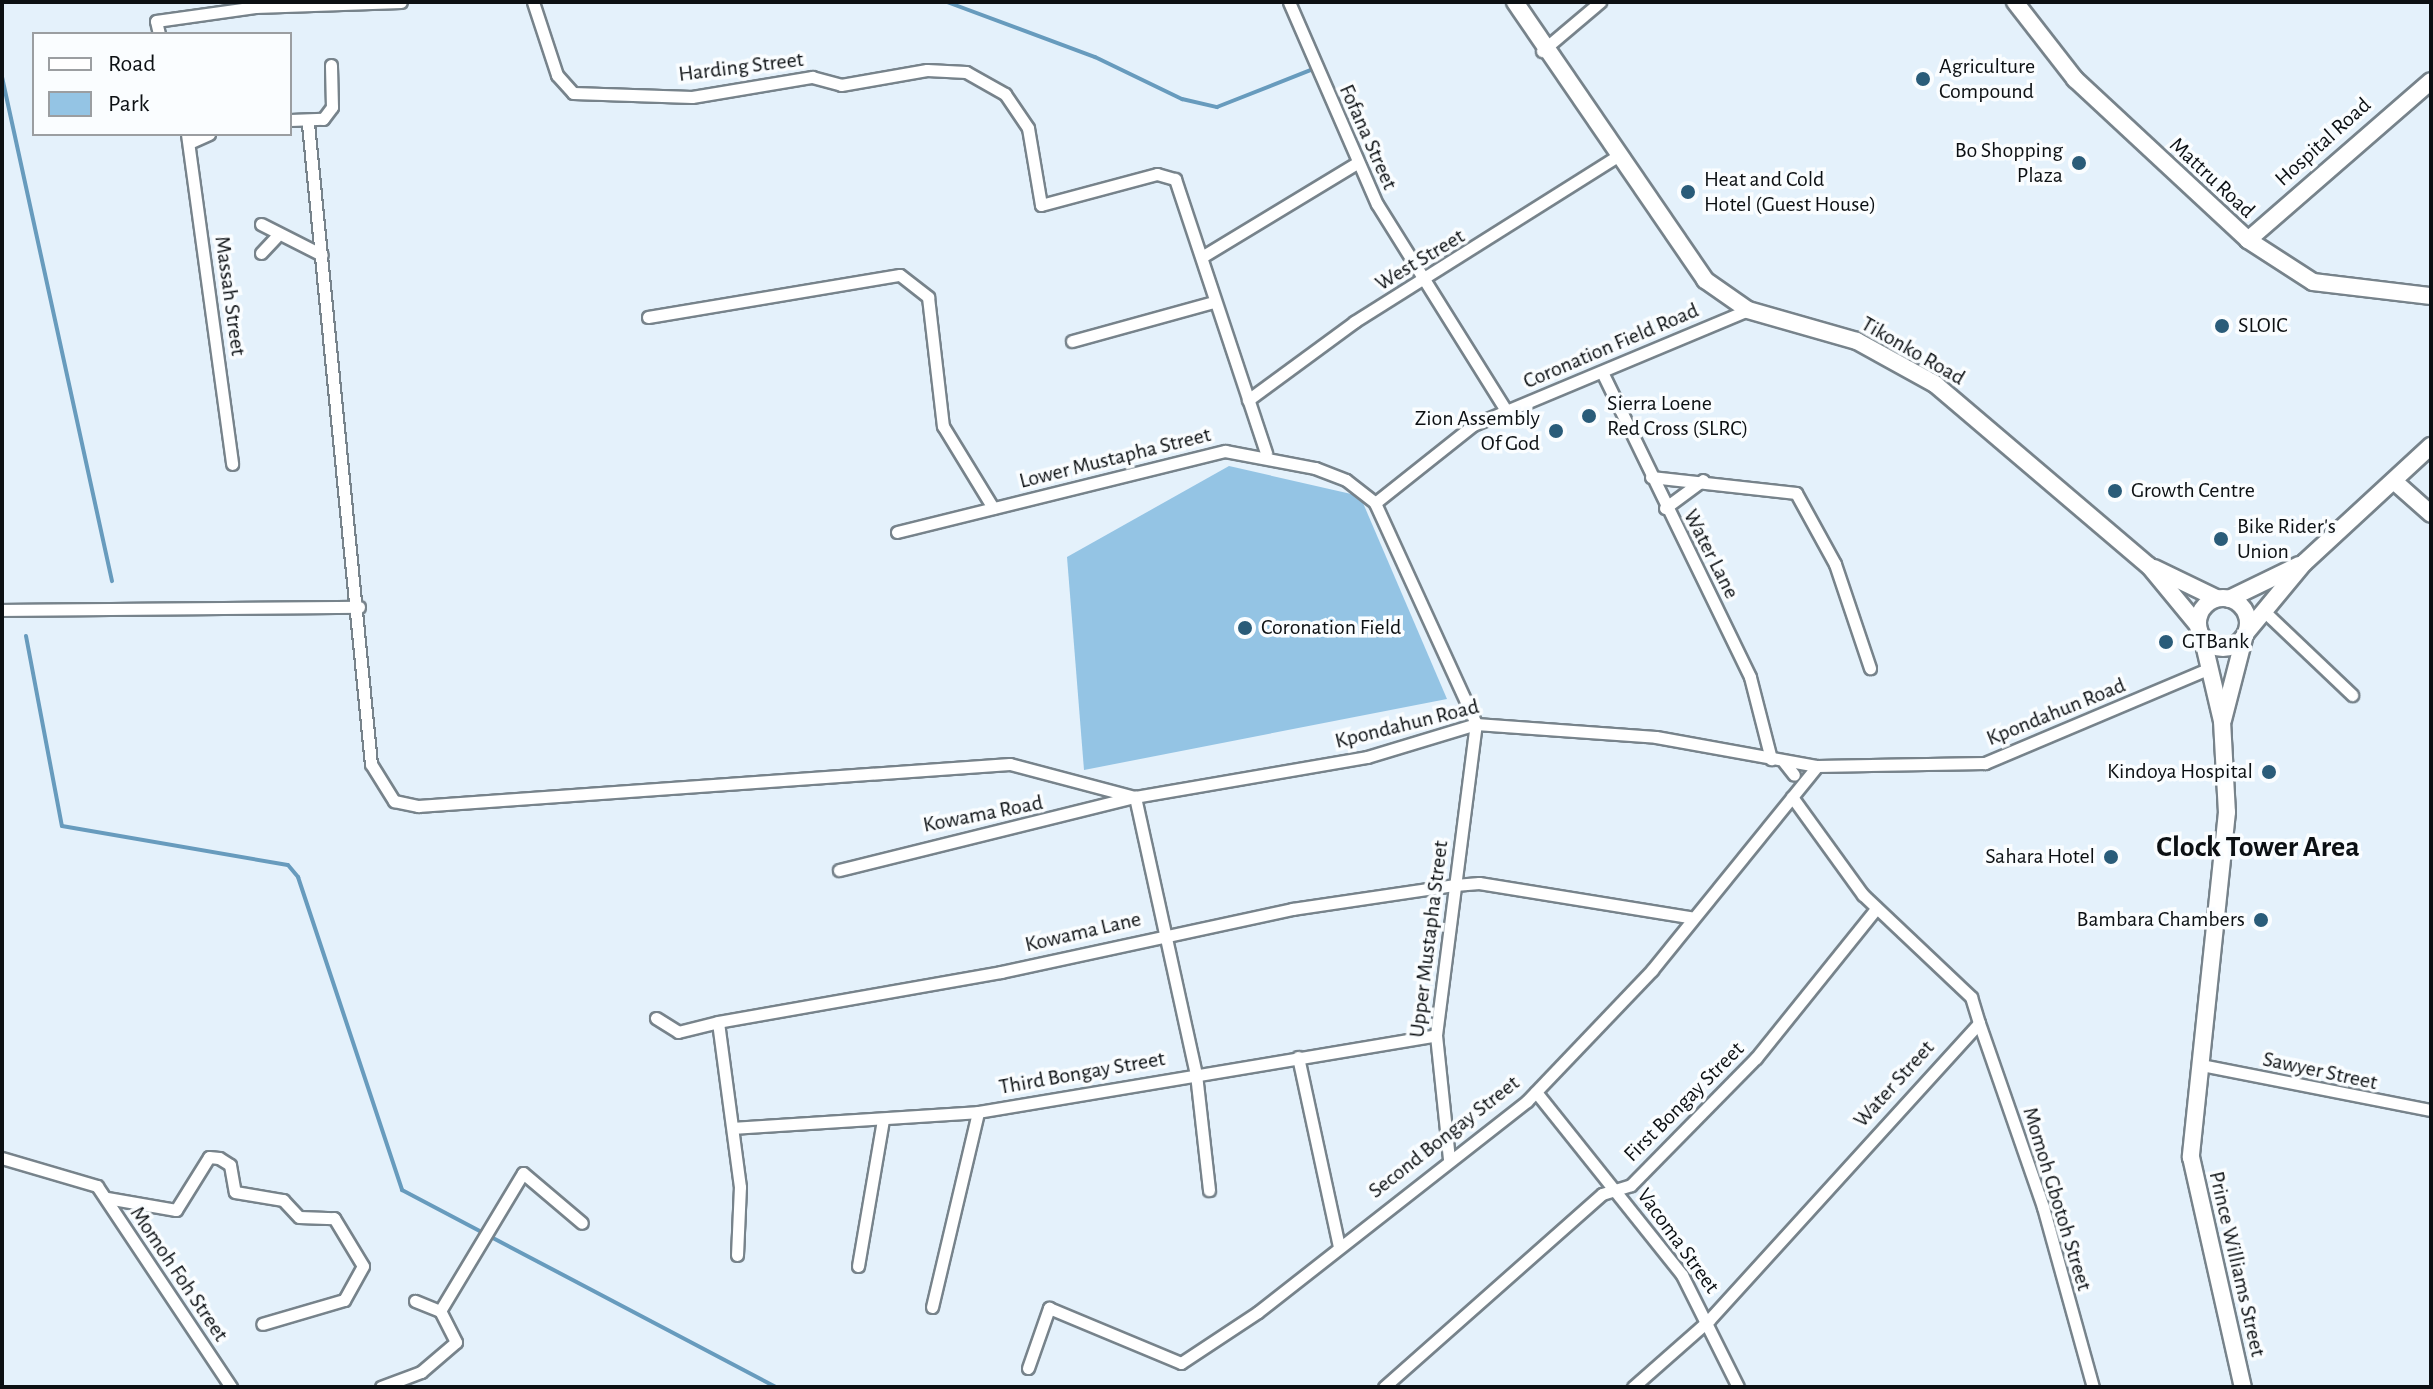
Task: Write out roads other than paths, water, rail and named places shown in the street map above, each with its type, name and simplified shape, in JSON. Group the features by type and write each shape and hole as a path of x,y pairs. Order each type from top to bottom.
{"street":[{"path":"159,32 156,21 255,7 401,2"},
{"name":"Harding Street","path":"533,2 557,75 573,93 692,97 812,77 841,85 927,70 966,72 1005,94 1028,128 1041,205 1157,174 1175,179 1205,255 1214,302 1266,453"},
{"name":"Fofana Street","path":"1289,2 1357,163 1423,283 1507,412"},
{"name":"Tikonko Road","path":"1515,2 1542,51 1705,280 1748,310 1857,341 1935,384 2149,566"},
{"path":"1542,51 1600,2"},
{"name":"Mattru Road","path":"2015,2 2075,79 2248,240 2313,282 2431,296"},
{"path":"292,120 308,124 332,107 331,65"},
{"name":"Hospital Road","path":"2248,240 2431,81"},
{"path":"308,124 359,607 371,764 394,801 418,806 1010,764 1135,797 1196,1074 1209,1190"},
{"name":"Massah Street","path":"188,139 232,464"},
{"name":"West Street","path":"1248,400 1354,322 1423,283 1616,157"},
{"path":"1205,255 1357,163"},
{"path":"261,224 276,237 322,255"},
{"path":"261,253 276,237"},
{"name":"Lower Mustapha Street","path":"648,317 900,275 928,297 943,426 993,508"},
{"path":"1072,341 1214,302"},
{"name":"Coronation Field Road","path":"1375,503 1473,425 1748,310"},
{"name":"Water Lane","path":"1602,372 1665,508 1750,677 1771,759"},
{"path":"2149,566 2200,632 2227,649 2266,613 2304,563 2431,446"},
{"name":"Lower Mustapha Street","path":"897,532 1225,451 1266,453 1346,480 1375,503 1476,724"},
{"path":"1651,477 1704,479 1796,493 1835,564 1870,668"},
{"path":"1665,508 1704,479"},
{"path":"2395,482 2431,514"},
{"path":"2222,721 2200,632 2223,598 2304,563"},
{"path":"2149,566 2223,598 2246,612 2245,635 2222,721"},
{"path":"2,610 359,607"},
{"path":"2266,613 2352,695"},
{"name":"Kpondahun Road","path":"1135,797 1367,757 1476,724 1656,737 1817,766 1985,763 2208,669"},
{"name":"Prince Williams Street","path":"2222,721 2227,812 2220,922 2191,1157 2243,1387"},
{"name":"Upper Mustapha Street","path":"1449,1159 1436,1035 1476,724"},
{"path":"1784,762 1794,775"},
{"name":"Second Bongay Street","path":"1028,1368 1044,1312 1057,1307 1181,1363 1339,1246 1536,1092 1652,970 1690,917 1817,766"},
{"name":"Kowama Road","path":"839,870 1135,797"},
{"path":"1792,797 1876,909 1971,997 1979,1023"},
{"name":"Kowama Lane","path":"656,1018 678,1032 718,1022 1001,972 1163,933 1455,885 1690,917"},
{"name":"First Bongay Street","path":"1384,1387 1602,1194 1631,1185 1756,1058 1876,909"},
{"path":"718,1022 733,1128 737,1255"},
{"name":"Water Street","path":"1633,1387 1709,1320 1979,1023"},
{"name":"Momoh Gbotoh Street","path":"1979,1023 2043,1207 2093,1387"},
{"name":"Third Bongay Street","path":"733,1128 978,1112 1436,1035"},
{"path":"1298,1057 1339,1246"},
{"name":"Sawyer Street","path":"2201,1065 2431,1110"},
{"name":"Vacoma Street","path":"1536,1092 1616,1190 1709,1320 1738,1387"},
{"path":"932,1307 978,1112"},
{"path":"858,1266 883,1119"},
{"path":"107,1198 176,1210 209,1157 219,1158 230,1165 235,1192 283,1200 299,1217 334,1218 363,1266 344,1300 262,1324"},
{"name":"Momoh Foh Street","path":"2,1158 83,1176 107,1198 122,1234 154,1268 231,1387"},
{"path":"440,1311 523,1173 582,1223"},
{"path":"381,1387 421,1372 456,1342 440,1311 415,1301"}],"waterway":[{"path":"947,2 1095,57 1182,99 1217,107 1311,70"},
{"path":"2,77 112,581"},
{"path":"26,636 62,826 288,865 298,877 402,1190 775,1387"}],"place":[{"name":"Agriculture Compound","path":"1923,79"},
{"name":"Bo Shopping Plaza","path":"2079,163"},
{"name":"Heat and Cold Hotel (Guest House)","path":"1688,192"},
{"name":"SLOIC","path":"2222,326"},
{"name":"Sierra Loene Red Cross (SLRC)","path":"1589,416"},
{"name":"Zion Assembly Of God","path":"1556,431"},
{"name":"Growth Centre","path":"2115,491"},
{"name":"Bike Rider's Union","path":"2221,539"},
{"name":"Coronation Field","path":"1245,628"},
{"name":"GTBank","path":"2166,642"},
{"name":"Kindoya Hospital","path":"2269,772"},
{"name":"Sahara Hotel","path":"2111,857"},
{"name":"Bambara Chambers","path":"2261,920"}],"district":[{"name":"Clock Tower Area","path":"2258,847"}]}
